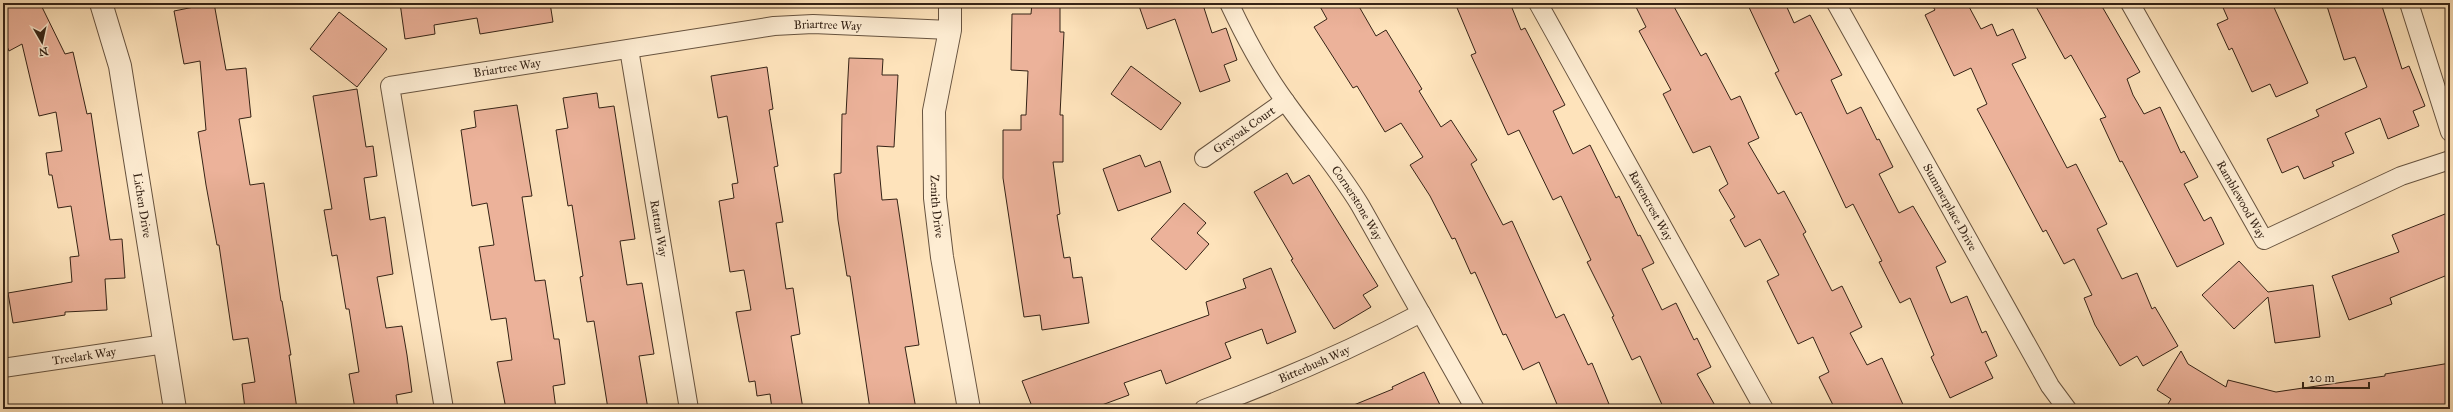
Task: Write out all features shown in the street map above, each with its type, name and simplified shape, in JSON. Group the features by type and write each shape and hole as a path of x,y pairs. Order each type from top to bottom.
{"street":[{"name":"Lichen Drive","path":"101,3 120,66 175,409"},
{"name":"Zenith Drive","path":"950,3 950,30 934,111 935,191 942,257 970,409"},
{"name":"Cornerstone Way","path":"1229,3 1243,32 1285,101 1344,179 1422,313 1475,409"},
{"name":"Ravencrest Way","path":"1538,3 1764,409"},
{"name":"Summerplace Drive","path":"1836,3 2050,386 2067,409"},
{"name":"Ramblewood Way","path":"2130,3 2264,240 2401,176 2450,160"},
{"path":"2409,3 2450,132"},
{"name":"Briartree Way","path":"444,409 390,86 774,26 813,24 950,30"},
{"name":"Rattan Way","path":"629,49 689,409"},
{"name":"Greyoak Court","path":"1204,158 1285,101"},
{"name":"Bitterbush Way","path":"1204,409 1276,382 1350,350 1422,313"},
{"name":"Treelark Way","path":"3,368 165,344"}],"building":[{"path":"15,3 40,3 65,54 73,52 87,114 91,113 110,240 122,239 125,278 105,279 107,310 65,312 65,315 13,323 8,293 72,282 70,257 79,256 71,206 58,208 52,175 49,175 46,153 62,151 56,112 39,116 22,44 9,51 3,37 3,9"},
{"path":"214,3 226,70 246,68 251,117 239,119 250,185 264,183 281,301 291,355 289,355 297,409 245,409 242,384 255,382 248,338 233,340 219,245 217,245 206,185 198,132 206,130 200,61 184,64 174,11"},
{"path":"400,3 550,3 553,22 480,34 477,18 434,25 435,34 405,39"},
{"path":"1032,3 1060,3 1060,32 1064,32 1060,115 1063,115 1063,162 1053,162 1060,214 1057,215 1064,258 1070,257 1073,278 1082,277 1089,323 1042,330 1040,315 1024,317 1003,178 1003,130 1021,130 1021,115 1026,115 1028,71 1011,70 1012,14 1031,14"},
{"path":"1138,3 1212,3 1213,5 1204,8 1212,33 1226,28 1237,60 1224,65 1230,81 1200,92 1175,19 1147,29"},
{"path":"1318,3 1357,3 1376,36 1386,30 1422,89 1419,91 1441,127 1451,120 1477,160 1471,164 1503,225 1512,221 1556,318 1564,314 1588,365 1592,363 1611,409 1559,409 1539,362 1523,370 1506,334 1503,335 1475,272 1471,274 1455,238 1452,239 1430,196 1410,165 1423,157 1401,123 1385,132 1357,86 1353,88 1314,27 1327,19"},
{"path":"1455,3 1510,3 1521,30 1525,28 1565,105 1553,111 1573,154 1590,145 1616,198 1619,196 1638,236 1640,235 1654,263 1642,269 1662,310 1676,303 1694,340 1697,338 1711,367 1697,374 1717,409 1664,409 1640,356 1632,360 1612,317 1614,316 1587,262 1591,260 1561,196 1553,200 1519,130 1508,135 1471,55 1476,53"},
{"path":"1634,3 1672,3 1701,56 1706,53 1731,100 1740,96 1759,138 1748,143 1778,194 1784,191 1806,232 1803,234 1832,291 1842,286 1862,327 1850,333 1867,365 1882,358 1905,409 1835,409 1819,377 1829,372 1813,337 1798,344 1767,281 1779,275 1760,239 1745,247 1730,220 1735,217 1719,190 1728,184 1710,146 1693,153 1663,94 1671,90 1639,31 1646,27"},
{"path":"1747,3 1785,3 1794,23 1810,15 1842,75 1831,80 1847,114 1861,107 1877,140 1879,139 1893,167 1879,174 1899,213 1913,206 1946,262 1936,267 1951,303 1967,296 1982,333 1986,331 1997,356 1985,362 1993,378 1950,398 1931,357 1934,355 1910,298 1900,303 1879,262 1882,261 1853,204 1846,208 1801,112 1796,115 1775,73 1779,71"},
{"path":"1931,3 1967,3 1981,29 1992,24 1997,36 2013,29 2026,58 2012,64 2067,168 2076,164 2107,224 2097,229 2122,279 2137,273 2152,309 2155,307 2178,346 2143,366 2137,356 2120,366 2095,325 2084,298 2092,295 2074,259 2064,264 2046,230 2043,232 1977,109 1987,104 1971,68 1954,76 1925,15 1935,10"},
{"path":"2034,3 2100,3 2140,72 2127,79 2133,95 2144,114 2160,107 2181,153 2184,151 2198,177 2184,184 2204,221 2211,217 2224,244 2177,267 2122,161 2120,162 2100,119 2106,117 2071,55 2065,59"},
{"path":"2221,3 2272,3 2308,83 2276,97 2270,84 2252,92 2232,48 2229,50 2217,24 2228,19"},
{"path":"2326,3 2381,3 2402,69 2409,66 2425,106 2413,111 2419,126 2388,139 2380,118 2345,133 2354,153 2332,162 2334,166 2304,179 2298,166 2282,173 2267,139 2319,116 2316,110 2367,87 2355,57 2344,60"},
{"path":"339,12 387,49 357,87 310,49"},
{"path":"849,58 883,59 882,75 898,75 894,147 877,146 882,200 897,199 919,345 905,347 916,409 870,409 850,276 847,276 838,220 834,174 841,173 842,114 846,114"},
{"path":"1131,66 1181,103 1161,130 1111,94"},
{"path":"767,67 773,109 769,110 778,166 774,167 783,222 776,223 786,289 793,288 800,334 791,336 803,409 772,409 770,394 757,396 755,381 749,382 736,312 751,310 744,270 730,272 719,201 734,198 732,184 738,183 727,116 718,118 711,76"},
{"path":"357,89 366,147 373,146 377,176 364,178 370,220 385,217 393,274 377,277 386,328 402,326 412,392 396,395 398,409 355,409 349,374 359,372 349,309 346,309 337,255 332,256 324,210 332,209 313,96"},
{"path":"597,93 599,108 614,106 635,239 620,241 627,285 642,283 654,354 639,356 648,409 608,409 594,321 587,322 580,277 583,276 572,205 568,206 556,130 568,128 563,98"},
{"path":"517,105 532,196 522,197 535,281 545,280 554,339 559,339 565,384 553,386 556,409 506,409 497,362 512,360 506,318 491,320 479,247 494,245 487,203 472,206 461,130 476,127 474,111"},
{"path":"1140,155 1145,167 1160,161 1171,192 1118,211 1103,169"},
{"path":"1287,173 1293,184 1309,175 1378,286 1363,295 1371,307 1334,329 1291,260 1293,259 1254,192"},
{"path":"1184,203 1206,223 1197,233 1209,244 1186,270 1151,239"},
{"path":"2450,212 2450,274 2390,298 2392,304 2349,320 2332,276 2399,252 2392,235"},
{"path":"2239,261 2268,292 2313,285 2320,337 2275,343 2268,297 2234,329 2202,295"},
{"path":"1271,268 1296,332 1267,344 1262,329 1225,343 1231,358 1166,384 1161,370 1124,383 1129,395 1091,409 1033,409 1022,381 1209,315 1206,302 1246,288 1243,279"},
{"path":"2181,351 2188,364 2226,387 2228,380 2276,392 2385,376 2385,374 2450,363 2450,409 2165,409 2171,399 2157,390"},
{"path":"1424,372 1442,409 1344,409 1393,389 1392,387"}]}
